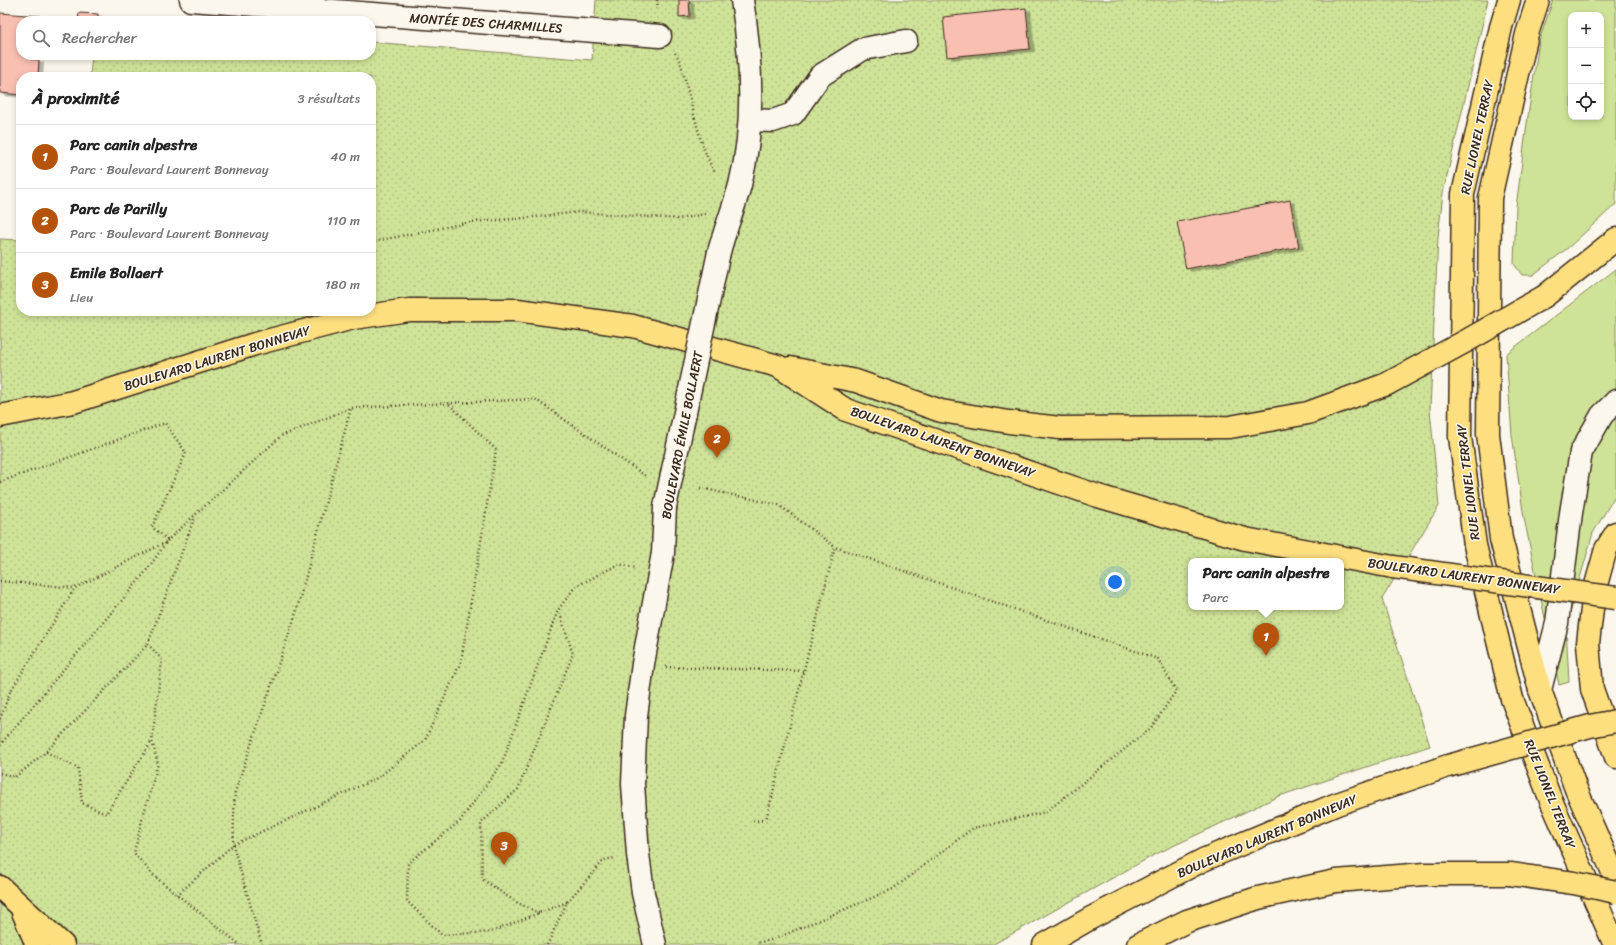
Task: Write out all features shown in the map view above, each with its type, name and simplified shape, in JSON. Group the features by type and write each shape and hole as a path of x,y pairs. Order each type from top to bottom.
{"main road":[{"name":"RUE LIONEL TERRAY","path":"1509,0 1501,27 1463,194 1460,437 1475,545 1512,699 1550,798 1615,945"},
{"name":"RUE LIONEL TERRAY","path":"1538,0 1527,34 1490,198 1488,434 1501,539 1540,690 1576,789 1616,879"},
{"path":"778,366 856,381 941,411 1009,422 1060,428 1230,427 1308,413 1387,384 1545,296 1616,239"},
{"name":"BOULEVARD LAURENT BONNEVAY","path":"376,315 409,310 517,310 633,326 778,366 846,410 1098,496 1245,539 1393,567 1616,598"},
{"name":"BOULEVARD LAURENT BONNEVAY","path":"0,416 73,402 255,344 354,318 368,316"},
{"path":"1616,533 1606,550 1594,592 1588,642 1592,689 1616,757"},
{"name":"BOULEVARD LAURENT BONNEVAY","path":"1044,945 1091,918 1203,860 1337,804 1448,766 1590,726 1616,721"},
{"path":"1138,945 1188,921 1258,898 1336,881 1425,874 1510,874 1574,883 1616,892"},
{"path":"0,887 63,945"},
{"path":"19,904 37,945"}],"street":[{"name":"MONTÉE DES CHARMILLES","path":"191,0 660,36"},
{"name":"BOULEVARD ÉMILE BOLLAERT","path":"655,945 643,893 638,854 633,784 636,716 643,664 663,553 665,508 719,252 740,186 746,152 750,120 750,74 747,28 742,0"},
{"path":"750,120 772,121 792,114 820,76 863,49 906,41"},
{"path":"1540,690 1557,623 1571,513 1581,452 1602,415 1616,401"}],"path":[{"path":"656,0 660,36 678,57 706,157 714,172"},
{"path":"376,241 471,222 580,212 679,219 708,213"},
{"path":"0,745 144,574 168,540 281,436 351,408 447,402 535,399 647,477"},
{"path":"177,895 233,845 379,777 425,740 461,662 496,450 447,402"},
{"path":"262,945 233,845 235,792 296,613 351,408"},
{"path":"0,482 165,423 186,453 152,527 168,540"},
{"path":"700,488 779,505 835,547 1158,659 1176,691 1151,728 1046,812 973,828 894,889 772,940 756,943"},
{"path":"0,773 14,777 46,752 148,644 195,515"},
{"path":"0,719 10,692 75,588 168,540"},
{"path":"753,821 766,820 835,547"},
{"path":"567,902 492,932 442,935 407,901 408,863 460,821 502,763 558,610 575,587 619,564 660,574"},
{"path":"0,580 75,588"},
{"path":"539,913 516,902 482,879 481,823 518,789 574,654 558,610"},
{"path":"148,644 162,660 152,741 158,764 134,853 153,875 240,945"},
{"path":"643,664 659,667 804,671"},
{"path":"46,752 78,768 82,803 106,814 152,741"},
{"path":"547,945 567,902 604,860 638,854"}],"green space":[{"path":"596,0 1488,0 1443,193 1438,237 1430,409 1439,506 1382,599 1430,746 1279,796 1154,855 992,945 0,945 0,239 16,240 16,316 376,316 376,72 90,72 92,60 376,60 376,42 592,60"},
{"path":"1553,0 1616,0 1616,204 1569,247 1533,275 1522,275 1514,264 1516,207 1539,41"},
{"path":"1616,269 1616,494 1593,533 1566,627 1569,682 1559,685 1524,518 1512,435 1506,354"}],"building":[{"path":"679,0 689,0 690,16 679,17"},
{"path":"1026,8 1030,49 947,57 943,17"},
{"path":"0,13 40,16 16,16 16,60 39,60 38,72 16,72 16,95 0,93"},
{"path":"79,13 98,14 98,16 79,16"},
{"path":"1290,200 1299,247 1186,269 1177,222"}],"place":[{"name":"Parc de Parilly","path":"717,458"},
{"name":"Parc canin alpestre","path":"1266,656"},
{"name":"Emile Bollaert","path":"504,865"}]}
